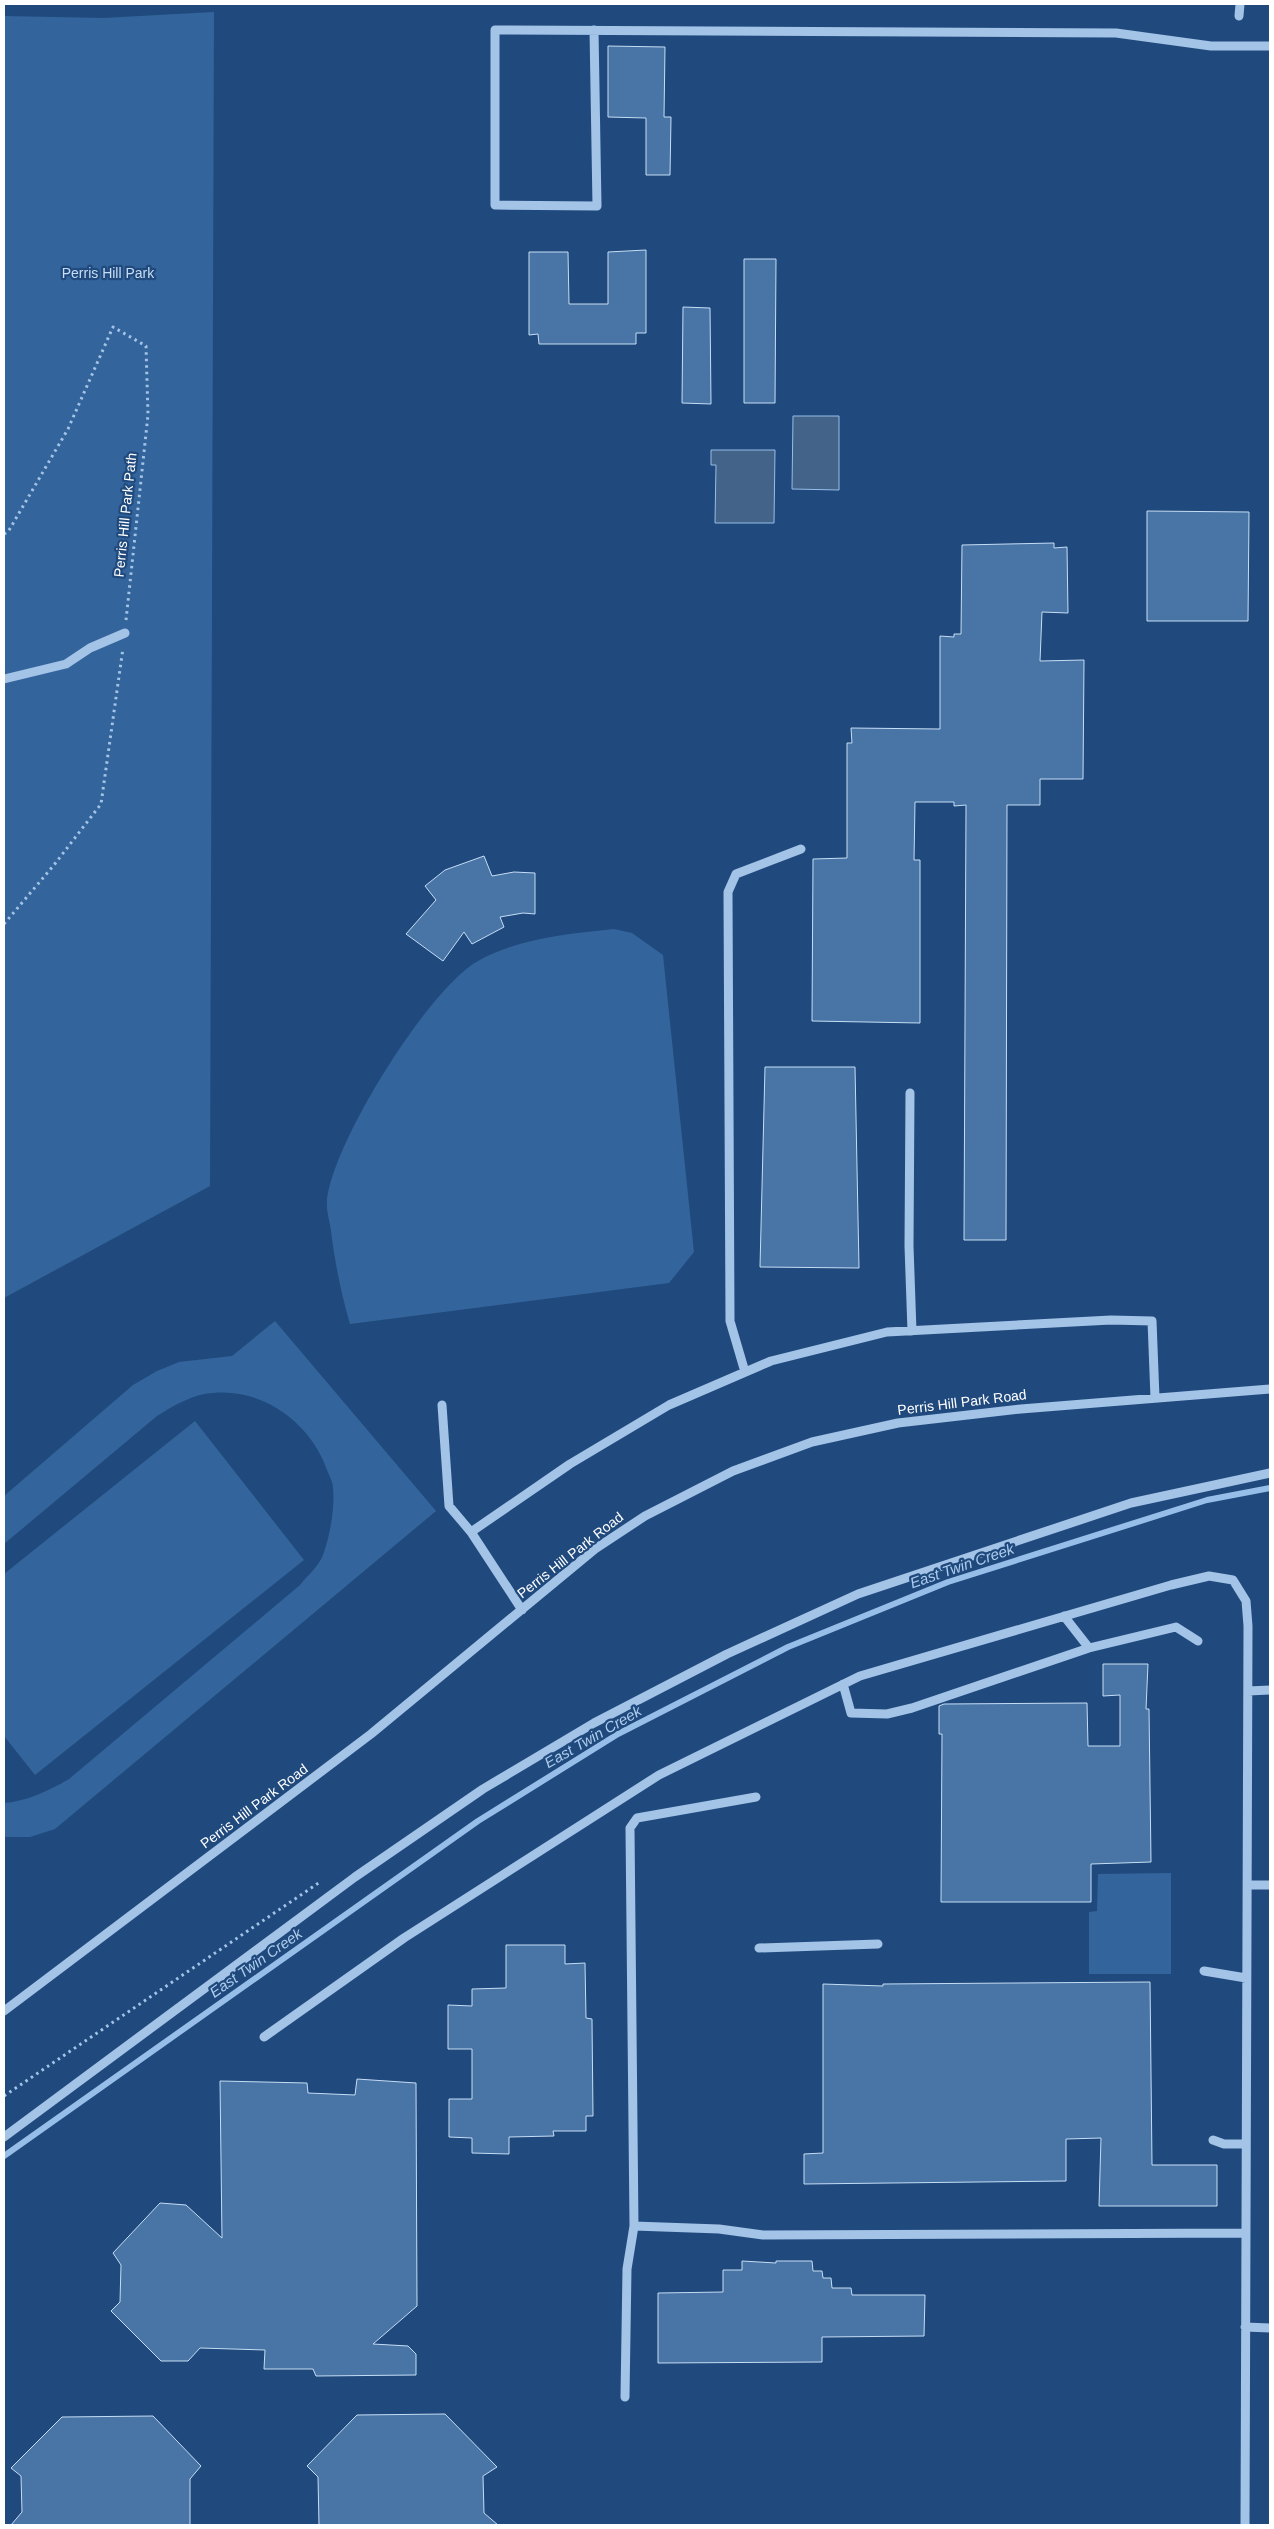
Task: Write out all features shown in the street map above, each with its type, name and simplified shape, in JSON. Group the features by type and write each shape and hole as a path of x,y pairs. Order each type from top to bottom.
{"street":[{"path":"1239,16 1240,4"},
{"path":"594,30 597,206 495,205 495,30 594,30 1116,33 1211,46 1270,46"},
{"path":"4,679 66,664 90,648 125,633"},
{"path":"745,1372 730,1321 728,892 736,874 801,849"},
{"path":"910,1093 909,1246 912,1331"},
{"path":"471,1532 570,1464 669,1405 771,1361 887,1332 1111,1320 1152,1321 1156,1398"},
{"name":"Perris Hill Park Road","path":"4,2011 371,1734 596,1549 644,1516 733,1471 812,1442 898,1423 1021,1409 1270,1388"},
{"path":"442,1405 449,1506 471,1532 522,1610"},
{"path":"4,2137 356,1877 484,1789 611,1715 727,1654 858,1594 1131,1503 1270,1473"},
{"path":"264,2037 404,1938 659,1775 843,1684 860,1676 1209,1576 1233,1580 1246,1601 1248,1690 1244,2525"},
{"path":"1064,1616 1089,1648"},
{"path":"843,1684 851,1713 887,1714 1089,1648 1176,1627 1198,1641"},
{"path":"1248,1690 1270,1690"},
{"path":"625,2397 627,2269 634,2226 630,1828 637,1818 756,1797"},
{"path":"1247,1885 1270,1885"},
{"path":"759,1948 878,1944"},
{"path":"1204,1972 1246,1978"},
{"path":"1213,2140 1224,2144 1246,2144"},
{"path":"634,2226 719,2229 763,2235 1245,2233"},
{"path":"1245,2327 1270,2328"}],"path":[{"name":"Perris Hill Park Path","path":"4,534 8,532 68,429 113,327 146,346 148,415 125,633 101,804 54,865 4,924"},
{"path":"4,2096 323,1880"}],"green space":[{"name":"Perris Hill Park","path":"214,12 210,1186 4,1298 4,16 103,18"},
{"path":"614,929 632,933 663,955 694,1252 669,1283 350,1324 336,1266 327,1201 333,1175 346,1143 364,1107 410,1034 434,1002 457,977 478,961 510,947 544,938"},
{"path":"275,1321 436,1511 55,1829 30,1837 4,1837 4,1803 38,1795 69,1779 300,1585 316,1567 323,1555 331,1522 333,1486 320,1453 309,1437 283,1412 250,1396 232,1393 213,1393 191,1398 157,1416 4,1544 4,1496 133,1385 157,1371 179,1362 232,1356"},
{"path":"195,1421 304,1560 35,1775 4,1736 4,1574"},
{"path":"1171,1873 1171,1974 1089,1974 1089,1912 1097,1911 1098,1874"}],"shaded area":[{"path":"793,416 839,416 839,490 792,489"},
{"path":"711,450 775,450 774,523 715,523 716,465 711,465"}],"building":[{"path":"608,46 665,47 664,117 671,117 670,175 646,175 646,118 608,117"},
{"path":"646,250 646,333 636,333 636,344 539,344 538,334 529,335 529,252 568,252 569,304 608,304 608,252"},
{"path":"744,259 776,259 775,403 744,403"},
{"path":"683,307 710,308 711,404 682,403"},
{"path":"1147,511 1249,512 1248,621 1147,621"},
{"path":"1054,543 1054,548 1067,547 1068,613 1042,612 1040,661 1084,660 1083,779 1040,779 1040,805 1007,805 1006,1240 964,1240 966,805 954,806 954,802 915,802 914,860 920,860 920,1023 812,1021 813,859 847,858 847,743 852,743 851,728 940,729 940,636 954,637 954,634 961,634 962,545"},
{"path":"484,856 492,876 514,872 535,873 535,914 523,913 500,917 504,927 472,944 464,932 443,961 406,934 436,900 425,886 445,870"},
{"path":"765,1067 855,1067 859,1268 760,1267"},
{"path":"1103,1664 1148,1664 1146,1709 1149,1709 1151,1862 1091,1864 1091,1902 941,1902 942,1734 939,1734 939,1706 944,1704 1087,1703 1088,1746 1120,1746 1120,1695 1103,1696"},
{"path":"506,1945 565,1945 565,1964 585,1963 586,2018 592,2019 593,2116 586,2116 586,2131 553,2131 554,2136 509,2137 509,2154 472,2153 472,2138 449,2137 449,2099 472,2099 472,2049 448,2049 448,2005 472,2006 472,1989 506,1988"},
{"path":"1150,1982 1152,2165 1217,2165 1217,2206 1099,2206 1101,2138 1066,2139 1066,2181 804,2184 804,2154 823,2153 823,1984 883,1986 883,1984"},
{"path":"357,2079 416,2083 417,2306 373,2344 408,2346 416,2354 416,2375 316,2376 313,2369 264,2369 265,2350 200,2348 188,2361 161,2361 111,2311 120,2302 121,2265 113,2253 160,2203 186,2205 222,2238 220,2081 307,2083 308,2093 355,2095"},
{"path":"742,2261 776,2263 776,2261 812,2261 813,2271 822,2271 823,2278 831,2278 832,2288 851,2288 852,2295 925,2295 924,2336 822,2337 822,2362 658,2363 658,2293 723,2292 723,2270 742,2270"},
{"path":"445,2414 497,2467 483,2476 484,2513 498,2525 319,2525 318,2477 307,2466 357,2415"},
{"path":"153,2416 201,2466 190,2479 190,2525 11,2525 22,2512 21,2476 11,2468 62,2417"}],"waterway":[{"name":"East Twin Creek","path":"4,2156 478,1821 618,1734 788,1647 948,1582 1207,1500 1270,1488"}]}
